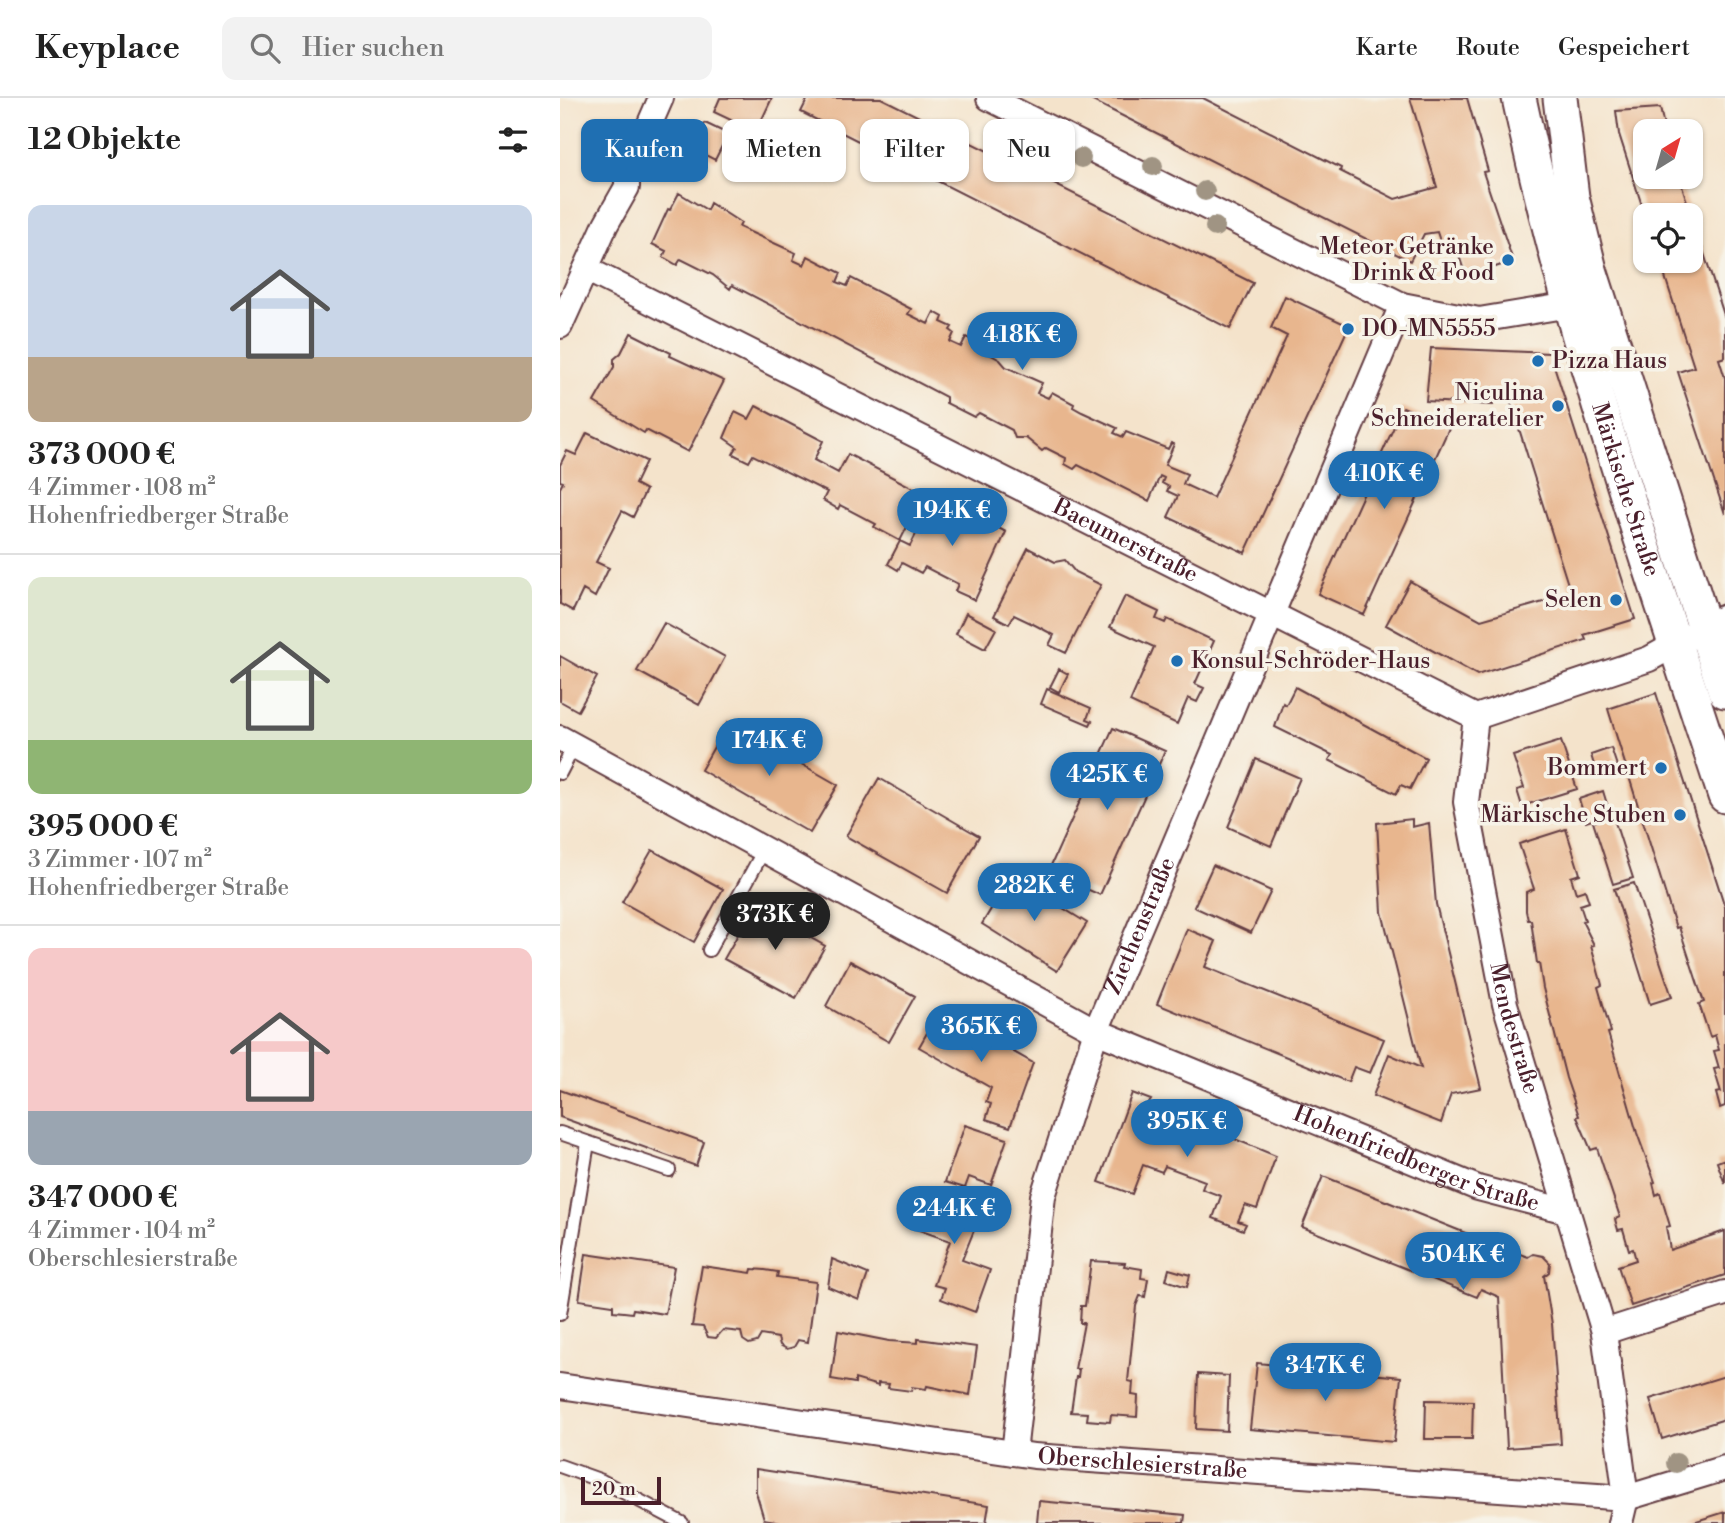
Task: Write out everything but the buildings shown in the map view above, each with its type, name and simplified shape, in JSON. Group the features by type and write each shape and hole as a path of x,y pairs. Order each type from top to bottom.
{"main road":[{"name":"Märkische Straße","path":"1519,98 1541,201 1570,305 1725,796"},
{"name":"Märkische Straße","path":"1560,98 1572,197 1590,270 1715,622 1725,691"}],"street":[{"path":"560,326 606,224 627,187 627,176 661,98"},
{"path":"989,98 1402,305 1479,320 1570,305"},
{"name":"Baeumerstraße","path":"586,269 1476,717"},
{"name":"Ziethenstraße","path":"1014,1453 1043,1196 1096,1031 1402,305"},
{"path":"1476,717 1649,659 1715,622"},
{"name":"Mendestraße","path":"1476,717 1466,802 1505,1004 1604,1332 1626,1498 1620,1523"},
{"name":"Hohenfriedberger Straße","path":"567,742 1096,1031 1478,1188 1566,1212"},
{"path":"1604,1332 1725,1293"},
{"name":"Oberschlesierstraße","path":"560,1386 1014,1453 1626,1498 1725,1468"}],"lane":[{"path":"560,773 567,742"},
{"path":"709,950 764,850"},
{"path":"560,1133 669,1170"},
{"path":"560,1314 589,1143"},
{"path":"560,1466 602,1481 682,1523"}],"place":[{"name":"Meteor Getränke Drink & Food","path":"1508,260"},
{"name":"DO-MN5555","path":"1348,329"},
{"name":"Pizza Haus","path":"1538,361"},
{"name":"Niculina Schneideratelier","path":"1558,406"},
{"name":"Selen","path":"1616,600"},
{"name":"Konsul-Schröder-Haus","path":"1177,661"},
{"name":"Bommert","path":"1661,768"},
{"name":"Märkische Stuben","path":"1680,815"}]}
